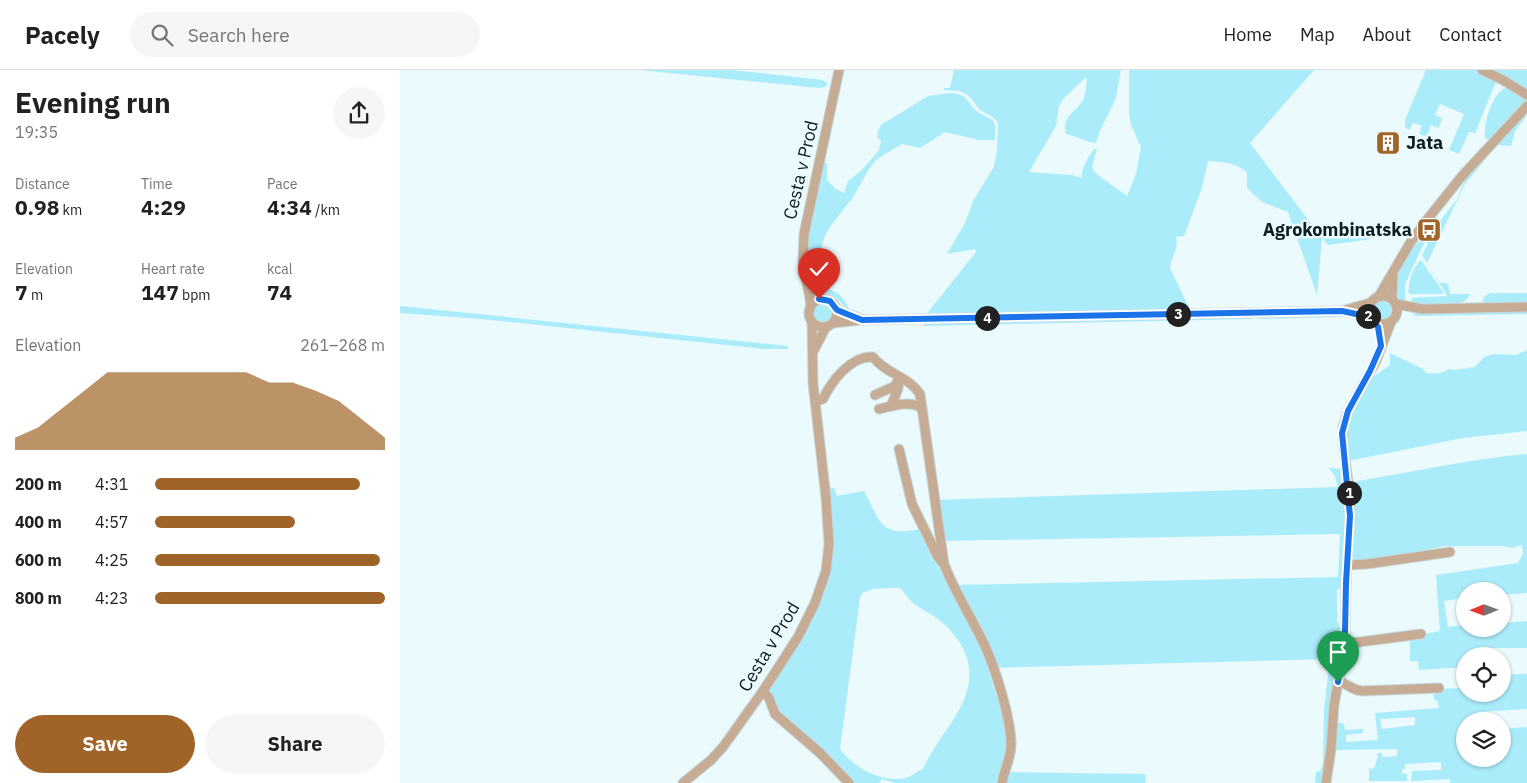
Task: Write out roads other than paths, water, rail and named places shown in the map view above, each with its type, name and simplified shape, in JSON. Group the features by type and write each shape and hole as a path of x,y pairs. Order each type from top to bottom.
{"street":[{"name":"Cesta v Prod","path":"811,305 803,257 804,230 839,70"},
{"path":"1482,70 1527,95"},
{"path":"1342,311 1370,302 1379,296 1405,251 1430,216 1468,169 1527,106"},
{"path":"1326,783 1331,749 1334,705 1344,644 1349,542 1350,499 1343,445 1343,427 1350,406 1370,371 1397,310 1394,301 1393,274"},
{"path":"806,276 823,299"},
{"path":"1379,296 1384,295 1394,301 1422,309 1527,307"},
{"path":"862,320 837,310 830,301 823,299 811,305 808,312 812,323 820,327 862,320 1342,311 1385,324 1393,319 1422,309"},
{"path":"1370,302 1369,310 1378,327 1381,346"},
{"path":"829,325 836,317 837,310"},
{"name":"Cesta v Prod","path":"683,783 723,747 763,692 798,637 815,602 826,571 829,544 813,374 812,323"},
{"name":"Cesta v Prod","path":"813,353 829,325"},
{"path":"816,401 823,400 836,377 845,368 868,356 873,357 884,369 916,388 920,394 944,564 951,582 985,647 1009,726 1010,759 1002,783"},
{"path":"875,395 895,386 900,377"},
{"path":"891,406 898,389 900,377"},
{"path":"880,409 916,404 922,408"},
{"path":"899,448 912,504 938,557 944,564"},
{"path":"1347,565 1450,552"},
{"path":"1344,644 1421,634"},
{"path":"1338,682 1346,684 1354,691 1439,688"},
{"path":"763,692 769,698 775,714 820,753 849,783"}],"place":[{"name":"Jata","path":"1388,143"},
{"name":"Agrokombinatska","path":"1429,230"}]}
